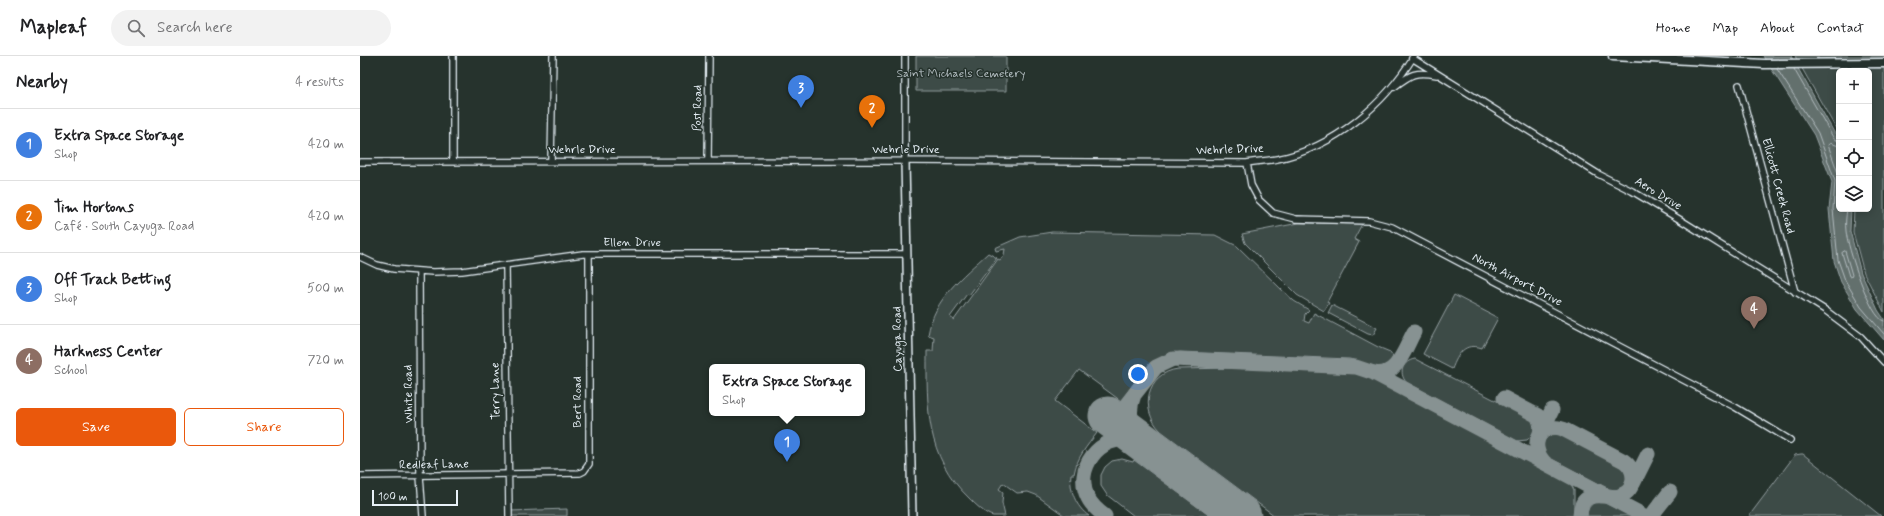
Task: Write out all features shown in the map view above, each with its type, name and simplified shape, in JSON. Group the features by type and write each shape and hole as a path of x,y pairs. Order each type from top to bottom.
{"highway":[{"path":"1613,56 1800,65 1884,63"}],"main road":[{"name":"Cayuga Road","path":"905,161 912,516"}],"street":[{"path":"453,56 453,162"},
{"path":"551,161 553,56"},
{"name":"Post Road","path":"708,161 709,56"},
{"path":"905,56 905,161"},
{"name":"Wehrle Drive","path":"360,162 905,161 1247,163 1278,159 1302,151 1333,137 1363,116 1386,94 1413,57"},
{"name":"Aero Drive","path":"1413,57 1440,76 1598,174 1632,191 1679,219 1825,310 1862,337 1884,362"},
{"path":"1386,94 1409,76 1424,73 1440,76"},
{"name":"Ellicott Creek Road","path":"1739,85 1795,292"},
{"name":"North Airport Drive","path":"1247,163 1251,185 1259,200 1273,213 1296,219 1369,221 1392,227 1735,407 1790,440"},
{"name":"Ellen Drive","path":"360,257 377,265 394,269 419,271 462,271 589,254 907,254"},
{"name":"Bert Road","path":"508,475 580,473 587,468 589,464 589,254"},
{"name":"Terry Lane","path":"506,266 509,516"},
{"name":"White Road","path":"419,271 420,476 423,516"},
{"name":"Redleaf Lane","path":"360,476 508,475"}],"green space":[{"name":"Saint Michaels Cemetery","path":"916,56 1006,56 1006,91 916,91"},
{"path":"1795,56 1884,56 1884,312 1864,273 1853,232 1854,212 1872,212 1872,68 1836,68 1836,129"},
{"path":"1299,223 1362,224 1354,239 1359,242 1327,302 1329,303 1324,311 1297,295 1245,243 1242,234"},
{"path":"1052,232 1215,235 1237,246 1294,301 1309,310 1305,314 1304,321 1309,323 1314,313 1390,352 1393,356 1391,362 1386,366 1381,367 1349,359 1180,352 1169,354 1152,363 1139,376 1121,401 1079,370 1055,401 1097,433 1080,457 1074,474 1071,474 1071,486 1074,498 1080,508 1089,516 1065,516 1036,495 1028,492 1017,493 1003,483 999,489 1003,492 1002,503 1005,516 990,515 974,503 955,482 944,465 936,448 927,392 927,351 933,351 934,337 928,335 936,310 950,289 988,253 997,258 950,317 954,320 998,259 1000,260 1004,255 1005,249 996,251 995,248 1020,237"},
{"path":"1454,295 1498,318 1482,348 1466,348 1459,354 1452,369 1423,354"},
{"path":"1332,305 1377,328 1373,335 1368,334 1328,313"},
{"path":"1415,359 1530,418 1534,427 1532,435 1527,440 1517,441 1406,382 1402,374 1403,368 1407,362"},
{"path":"1234,368 1348,372 1367,376 1571,484 1574,490 1574,516 1275,516 1161,431 1154,422 1150,413 1148,403 1149,394 1159,377 1167,372 1178,369"},
{"path":"1555,434 1560,434 1623,467 1627,477 1624,486 1616,490 1609,489 1548,457 1545,454 1543,446 1548,437"},
{"path":"1803,454 1881,516 1749,516 1795,455"},
{"path":"1122,459 1133,462 1134,460 1210,516 1134,516 1107,495 1101,486 1101,475 1105,467 1112,461"},
{"path":"1601,501 1631,516 1587,516 1588,510 1591,506 1595,502"},
{"path":"567,509 567,516 511,516 510,511"}],"water":[{"path":"1763,56 1791,56 1836,136 1836,212 1851,212 1850,231 1861,273 1878,310 1884,319 1884,340 1857,309 1841,282 1834,261 1829,209 1832,182 1814,135"}],"taxiway":[{"path":"1374,373 1389,371 1394,366 1399,360 1414,332"},
{"path":"1126,405 1156,367 1173,359 1356,367 1374,373 1642,516"},
{"path":"1134,395 1131,409 1132,423 1138,435 1148,445"},
{"path":"1504,398 1538,416 1542,424 1540,434"},
{"path":"1541,433 1552,410"},
{"path":"1545,463 1537,449 1537,443 1542,432 1555,427 1563,429 1624,461 1628,465 1633,475 1632,485 1629,490 1620,496 1589,497 1581,506 1580,516"},
{"path":"1105,516 1091,503 1084,487 1084,476 1087,465 1092,456 1100,448 1110,442 1120,440 1136,441 1159,454"},
{"path":"1633,484 1648,454"},
{"path":"1651,516 1670,492"}],"runway":[{"path":"1108,416 1242,516"}],"place":[{"name":"Off Track Betting","path":"801,108"},
{"name":"Tim Hortons","path":"872,128"},
{"name":"Harkness Center","path":"1754,329"},
{"name":"Extra Space Storage","path":"787,462"}]}
